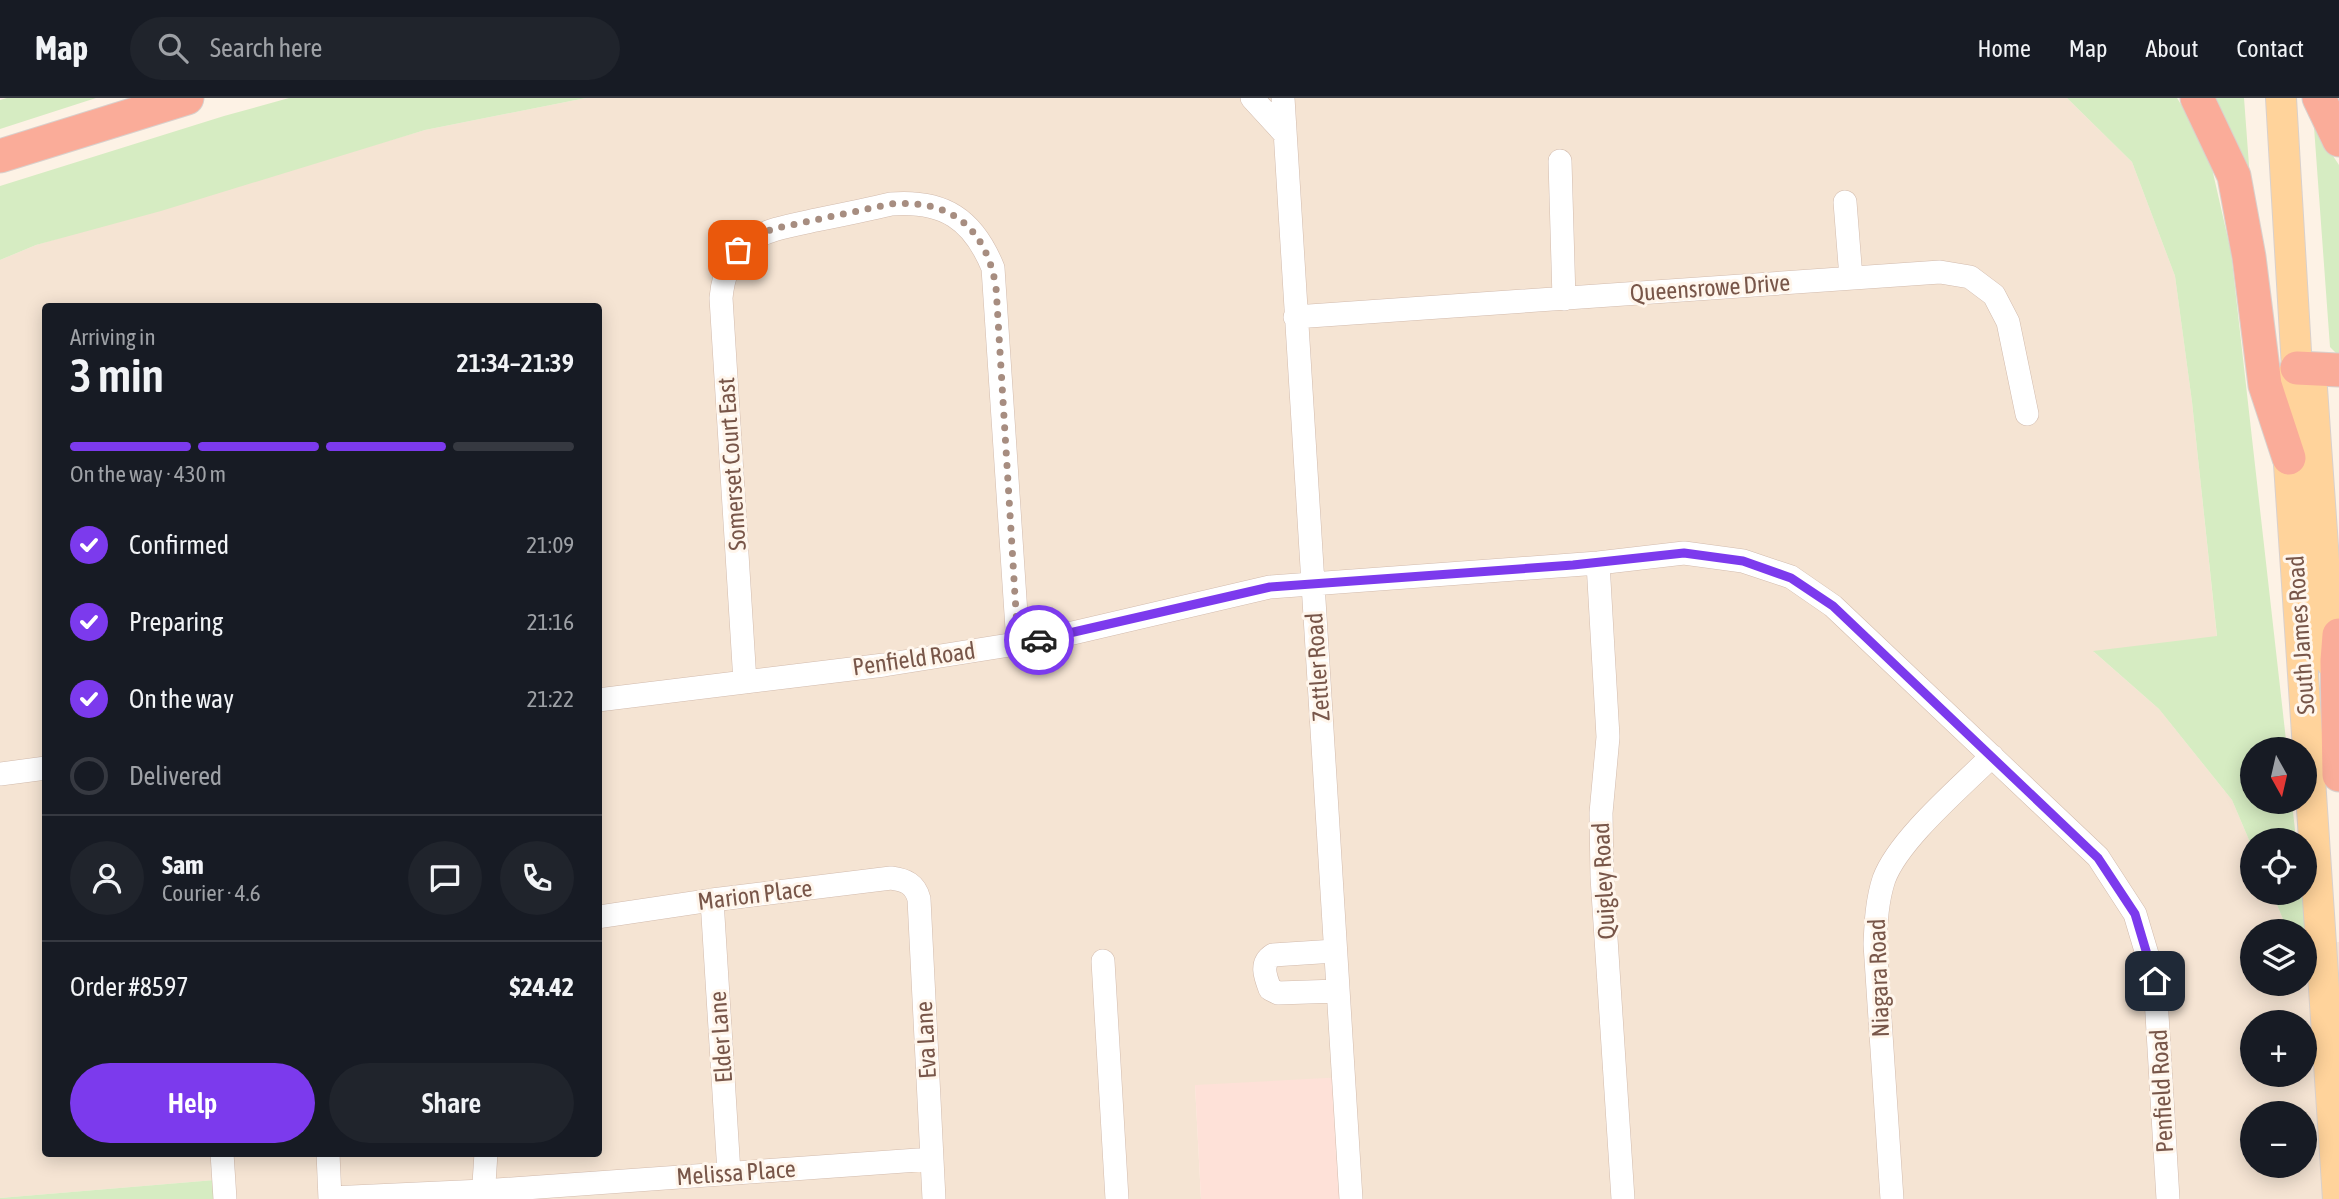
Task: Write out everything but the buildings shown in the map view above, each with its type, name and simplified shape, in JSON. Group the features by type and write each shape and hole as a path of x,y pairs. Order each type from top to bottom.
{"highway":[{"path":"0,156 187,98"},
{"path":"2197,98 2234,176 2249,257 2265,385 2289,458"},
{"path":"2319,98 2339,140"},
{"path":"2297,368 2339,370"},
{"path":"2339,635 2339,777"}],"main road":[{"name":"South James Road","path":"2281,98 2297,368 2312,388 2339,777"},
{"name":"South James Road","path":"2297,368 2284,388 2338,1199"}],"street":[{"path":"1252,98 1285,134"},
{"name":"Zettler Road","path":"1283,98 1351,1199"},
{"path":"1560,161 1564,299"},
{"path":"1844,202 1850,278"},
{"name":"Somerset Court East","path":"746,682 721,298 723,279 738,250 748,240 772,229 891,204 927,205 959,218 975,232 993,268 1018,644"},
{"name":"Queensrowe Drive","path":"1295,317 1940,272 1970,277 1994,295 2008,323 2027,414"},
{"name":"Penfield Road","path":"602,700 884,665 1018,644 1270,587 1598,563 1684,553 1743,561 1791,578 1833,606 2098,858 2135,914 2155,981 2168,1199"},
{"name":"Quigley Road","path":"1598,563 1608,737 1601,813 1602,877 1623,1199"},
{"name":"Niagara Road","path":"1892,1199 1875,944 1876,910 1885,877 1911,836 1992,756"},
{"path":"0,774 42,769"},
{"name":"Marion Place","path":"602,916 891,878 911,883"},
{"name":"Eva Lane","path":"911,883 919,899 934,1199"},
{"name":"Elder Lane","path":"712,900 729,1173"},
{"path":"1335,951 1273,955 1264,964 1270,989 1278,993 1338,991"},
{"path":"1103,961 1117,1199"},
{"path":"222,1157 225,1199"},
{"path":"328,1157 330,1199"},
{"path":"483,1195 486,1157"},
{"name":"Melissa Place","path":"330,1199 483,1195 729,1173 932,1159"}],"shaded area":[{"path":"586,98 2067,98 2132,162 2175,276 2192,402 2217,637 2094,652 2159,709 2232,800 2244,828 2240,828 2240,905 2277,905 2283,919 2240,919 2240,996 2317,996 2317,944 2339,942 2339,1199 1352,1199 1195,1085 1201,1199 216,1199 215,1180 0,1198 0,260 36,245 425,130"},
{"path":"1345,1077 1352,1199 1201,1199 1195,1085"}],"green space":[{"path":"96,98 0,129 0,100"},
{"path":"289,98 586,98 425,130 161,211 36,245 0,260 0,186"},
{"path":"2067,98 2177,98 2200,135 2211,164 2231,252 2286,737 2240,737 2240,814 2293,814 2295,828 2244,828 2232,800 2159,709 2093,651 2217,636 2192,402 2175,276 2132,162"},
{"path":"2207,98 2244,98 2250,179"},
{"path":"2314,127 2339,165 2339,356 2330,347"},
{"path":"2277,905 2306,905 2307,919 2283,919"},
{"path":"215,1180 216,1199 0,1199 0,1198"}],"way so far":[{"path":"738,250 748,240 772,229 891,204 910,203 944,210 959,218 975,232 993,268 996,287 1018,644 1039,640"}],"route":[{"path":"1039,640 1270,587 1598,563 1684,553 1743,561 1791,578 1833,606 2098,858 2135,914 2155,981"}]}
